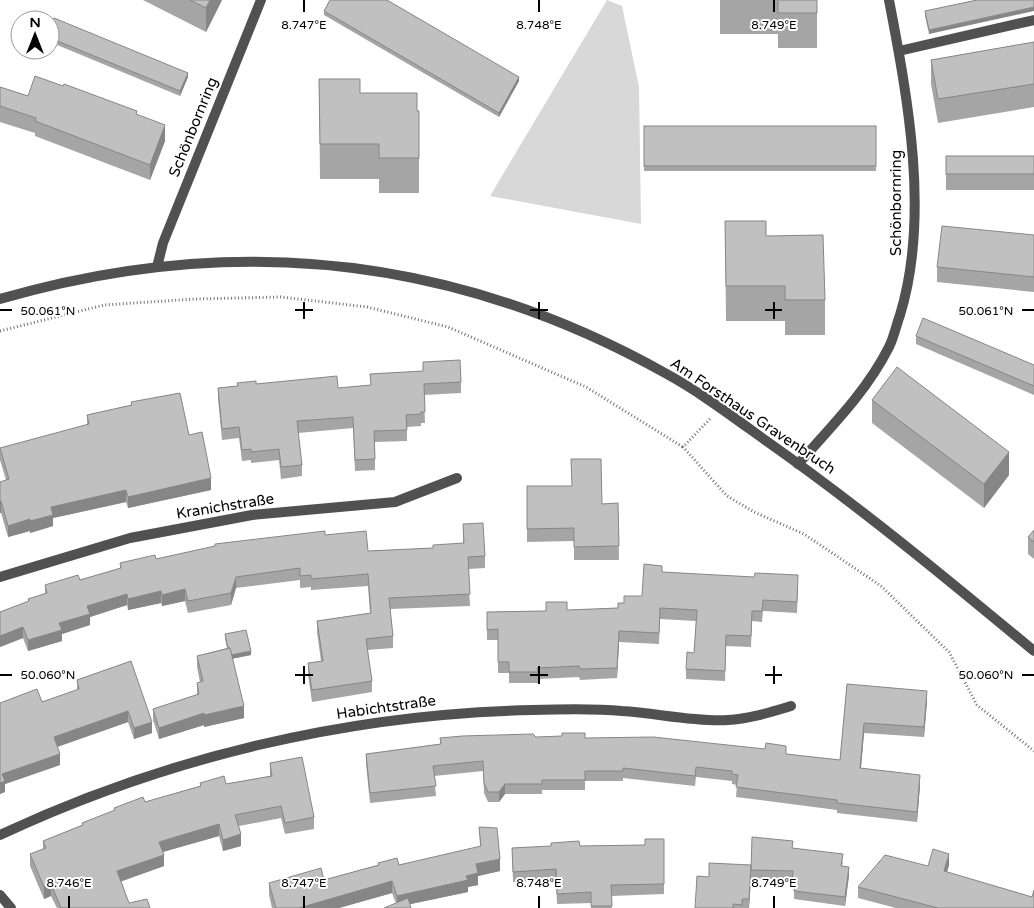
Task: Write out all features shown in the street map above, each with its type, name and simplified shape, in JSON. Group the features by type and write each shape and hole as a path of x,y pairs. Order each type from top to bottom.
{"street":[{"name":"Schönbornring","path":"157,267 163,243 261,0"},
{"name":"Schönbornring","path":"798,464 872,378 890,346 903,304 912,257 914,219 912,156 899,51 889,0"},
{"path":"899,51 1034,20"},
{"name":"Am Forsthaus Gravenbruch","path":"0,299 51,286 157,267 214,262 293,262 360,268 420,278 527,309 592,336 666,374 720,408 798,464 908,548 1034,651"},
{"name":"Kranichstraße","path":"0,577 130,538 252,515 395,502 418,495 457,478"},
{"name":"Habichtstraße","path":"0,835 88,798 245,747 381,721 455,713 534,710 620,710 728,720 791,706"},
{"path":"0,895 10,908"}],"path":[{"path":"0,331 104,305 195,299 281,297 367,307 448,327 586,387 683,447 727,496 754,512 804,534 881,586 949,652 977,705 1034,751"},
{"path":"683,447 720,408"}],"shaded area":[{"path":"607,0 622,6 639,87 641,224 490,196"}],"building":[{"path":"190,0 210,0 206,8"},
{"path":"330,0 387,0 519,77 499,113 324,11"},
{"path":"778,0 817,0 817,13 778,13"},
{"path":"977,0 1034,0 1034,7 929,30 925,11"},
{"path":"60,20 188,73 180,91 60,42"},
{"path":"1034,42 1034,84 938,99 931,60"},
{"path":"35,76 63,86 64,84 137,111 136,114 165,125 150,165 35,121 36,118 0,106 0,87 28,96"},
{"path":"319,79 360,79 360,93 417,93 419,158 379,158 379,144 320,144"},
{"path":"644,126 876,126 876,166 644,166"},
{"path":"946,156 1034,156 1034,174 946,174"},
{"path":"725,221 766,221 766,236 823,235 825,300 785,300 785,286 726,286"},
{"path":"942,226 1034,235 1034,277 937,267"},
{"path":"923,318 1034,365 1034,386 916,336"},
{"path":"460,360 461,382 424,384 425,412 406,415 407,430 374,431 375,459 355,460 353,417 297,421 302,465 281,467 279,449 251,452 251,449 242,450 239,427 222,429 218,388 238,386 237,383 256,381 256,384 337,376 338,388 371,385 370,374 423,371 423,362"},
{"path":"897,367 1009,452 984,484 872,400"},
{"path":"180,393 189,435 202,432 211,478 128,497 126,490 51,507 53,515 30,521 30,519 8,526 0,502 0,482 9,479 0,448 89,424 87,415 132,405 131,402"},
{"path":"571,459 601,459 602,504 618,503 619,546 574,547 574,528 527,529 527,486 572,486"},
{"path":"483,523 485,556 468,557 470,594 389,598 393,636 366,639 372,681 312,690 308,663 323,661 317,621 371,613 368,574 311,579 311,575 300,576 300,568 236,577 231,593 188,601 185,589 162,595 161,591 128,599 127,594 87,606 90,614 59,623 62,630 28,640 23,627 0,636 0,612 29,601 28,599 47,593 45,585 78,575 80,580 121,568 120,563 155,555 156,559 215,546 215,544 325,531 325,535 366,531 368,551 433,548 433,545 464,543 463,524"},
{"path":"1034,530 1034,542 1028,537"},
{"path":"644,564 662,566 662,572 754,577 755,573 798,575 797,602 763,600 762,611 752,611 751,636 726,635 725,671 686,669 687,652 694,653 697,610 660,608 659,633 619,631 617,668 580,669 579,666 537,668 538,672 509,672 509,662 498,662 498,629 487,630 487,612 546,611 546,602 567,602 567,610 618,608 618,603 624,603 624,596 642,596"},
{"path":"246,630 251,651 231,655 225,634"},
{"path":"230,648 244,706 204,715 204,713 159,728 153,709 199,694 197,683 203,681 197,656"},
{"path":"131,661 152,722 134,728 128,711 54,737 60,754 2,774 5,781 0,783 0,703 37,689 42,702 79,689 77,680"},
{"path":"847,684 927,691 924,727 864,723 860,768 920,775 917,812 837,803 837,800 736,787 738,775 732,774 732,771 696,767 695,776 623,768 623,771 585,771 585,780 542,780 542,784 505,784 499,792 488,792 484,783 483,761 433,766 436,786 370,793 366,754 441,744 440,738 462,736 533,734 536,737 562,736 562,733 585,733 585,738 653,737 765,749 766,743 786,746 786,754 840,760"},
{"path":"302,757 314,817 285,823 281,806 235,815 241,834 223,840 219,824 159,842 164,855 117,871 129,903 147,899 150,908 61,908 51,884 44,887 30,854 46,848 43,841 83,825 82,823 115,810 114,808 143,797 145,802 201,786 200,783 224,776 226,784 272,776 270,763"},
{"path":"479,827 497,828 500,859 476,864 478,873 466,876 468,880 397,896 392,881 299,908 276,908 269,883 321,868 324,880 379,865 378,863 397,858 399,865 481,846"},
{"path":"752,837 793,841 792,848 843,854 841,866 849,867 845,897 794,891 795,880 792,880 793,871 751,870"},
{"path":"645,839 664,839 664,884 611,885 612,906 591,906 591,892 557,894 556,869 513,872 512,848 551,846 551,843 579,841 580,846 645,845"},
{"path":"933,849 949,854 944,871 1032,897 1034,890 1034,908 938,908 858,887 885,855 928,866"},
{"path":"709,863 751,865 749,899 742,899 742,905 733,904 733,908 695,908 697,876 709,877"},
{"path":"408,898 411,908 384,908"}]}
